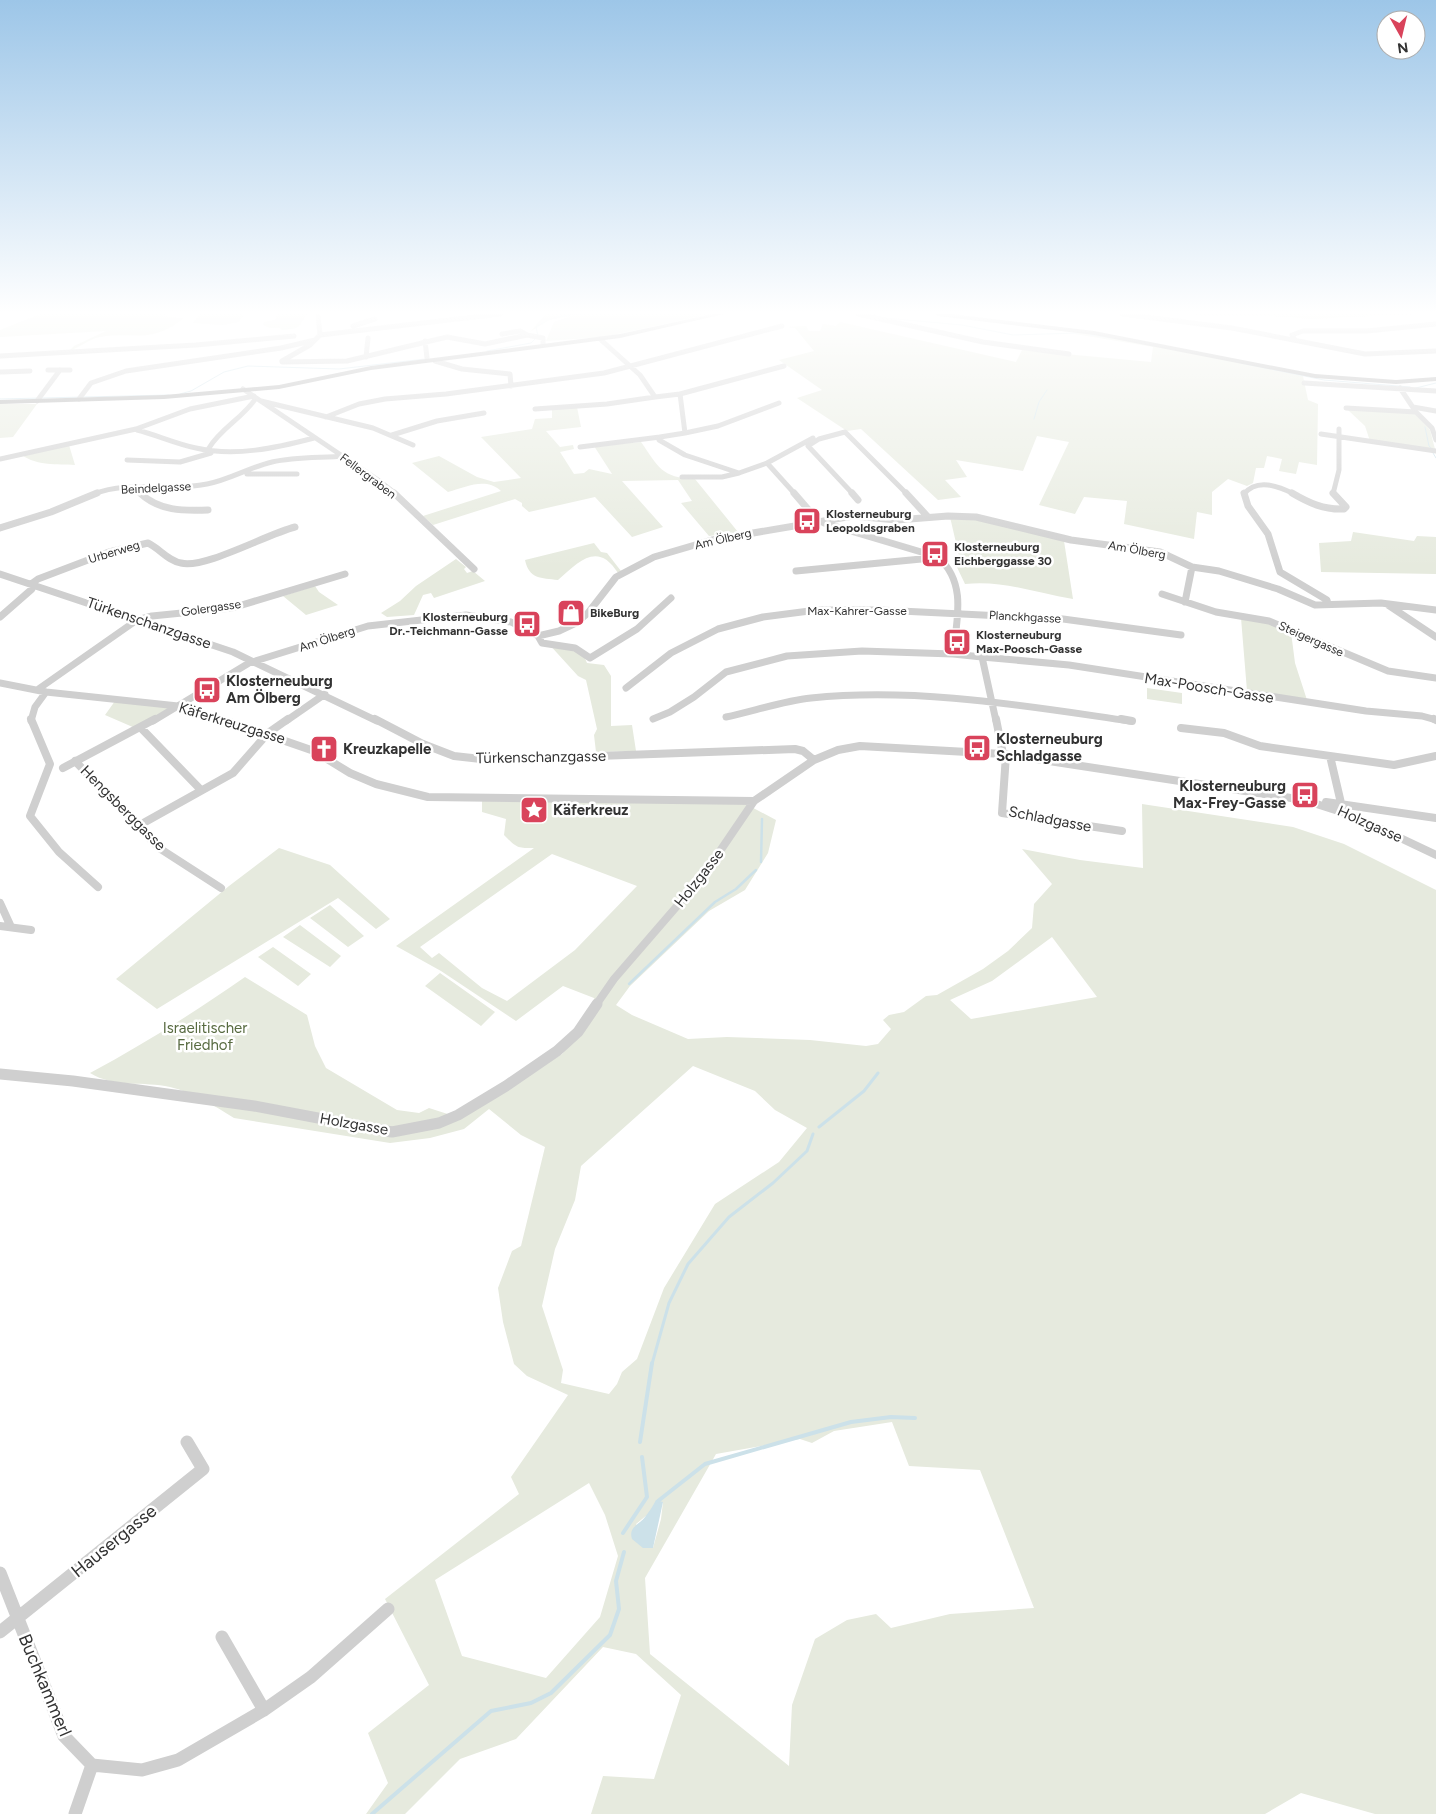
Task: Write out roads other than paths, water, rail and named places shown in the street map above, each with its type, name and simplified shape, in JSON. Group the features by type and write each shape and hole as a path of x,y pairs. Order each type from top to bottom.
{"main road":[{"path":"0,402 45,399"}],"street":[{"path":"0,459 136,429 190,408 246,399"},
{"path":"211,451 209,448 216,436 229,424 245,414 255,399"},
{"name":"Fellergraben","path":"258,399 314,438 344,456 410,506 474,569"},
{"path":"262,399 392,434 413,445"},
{"path":"326,417 359,404 388,399"},
{"path":"535,409 607,404 644,399"},
{"path":"681,399 685,433"},
{"path":"1407,399 1432,428 1436,440"},
{"path":"580,447 660,437 718,426 779,403"},
{"path":"1346,408 1436,411"},
{"path":"392,434 429,421 452,416 484,413"},
{"path":"136,429 182,445 211,451 262,449 314,438"},
{"path":"1328,604 1326,600 1280,572 1268,532 1249,508 1244,499 1244,493 1257,485 1270,485 1285,488 1308,504 1322,509 1337,511 1344,509 1346,507 1333,490 1339,470 1341,438 1339,430"},
{"path":"858,500 808,446 819,439 845,432 898,483 928,517"},
{"path":"1321,434 1436,451"},
{"path":"682,477 716,477 739,473 767,463 806,440 821,435"},
{"path":"660,437 659,440 684,455 739,473"},
{"path":"127,460 181,462 205,456 211,451"},
{"name":"Beindelgasse","path":"0,528 51,512 102,491 134,487 183,487 231,478 272,462 344,456"},
{"path":"767,463 819,522 938,557 953,572 957,584 958,614 953,654"},
{"path":"231,478 256,473 297,474"},
{"path":"134,487 158,506 167,510 208,510"},
{"name":"Am Ölberg","path":"64,768 75,760 141,728 254,661 368,626 424,618 466,614 523,626 538,636 559,631 576,623 588,613 616,576 654,557 712,540 852,516 897,520 928,517 976,517 1071,540 1160,552 1192,567 1219,572 1278,589 1315,605 1387,605 1436,610"},
{"name":"Urberweg","path":"0,617 32,589 31,584 50,573 140,543 148,543 180,564 186,564 207,558 273,531 295,527"},
{"path":"796,571 938,557"},
{"path":"1185,602 1192,567"},
{"name":"Türkenschanzgasse","path":"0,574 254,661 325,694 422,744 454,756 490,760 795,749 803,751 814,760"},
{"name":"Golergasse","path":"41,691 138,620 152,616 232,608 345,574"},
{"name":"Steigergasse","path":"1162,594 1216,612 1269,621 1388,671 1436,678"},
{"path":"538,636 542,643 576,648 590,658 637,629 671,598"},
{"path":"1387,605 1436,637"},
{"name":"Max-Kahrer-Gasse","path":"626,688 686,644 718,629 763,617 817,610 847,609 958,614"},
{"name":"Planckhgasse","path":"958,614 1063,619 1181,635"},
{"name":"Max-Poosch-Gasse","path":"652,719 670,712 694,697 726,672 787,656 862,651 953,654 1069,665 1249,694 1366,711 1422,716 1436,720"},
{"path":"982,657 1005,754"},
{"name":"Käferkreuzgasse","path":"0,683 41,691 178,706 268,733 314,751 376,784 428,797 754,802"},
{"path":"41,691 31,721 50,764 30,816 59,852 98,887"},
{"path":"138,826 233,773 268,733 325,694"},
{"path":"726,717 795,701 847,695 991,701 1132,721"},
{"path":"141,728 201,790"},
{"path":"1181,728 1224,734 1260,746 1394,765 1436,756"},
{"name":"Holzgasse","path":"0,1074 271,1109 392,1132 440,1123 458,1115 506,1086 557,1051 578,1032 614,979 703,876 754,802 814,760 838,750 872,745 1005,754 1306,800 1354,816 1436,855"},
{"name":"Schladgasse","path":"1005,754 1002,813 1122,831"},
{"path":"1330,756 1341,803"},
{"name":"Hengsberggasse","path":"75,760 159,848 221,888"},
{"path":"1306,800 1353,804 1436,818"},
{"path":"1353,804 1354,816"},
{"path":"0,903 10,928"},
{"path":"0,926 31,930"},
{"name":"Hausergasse","path":"0,1632 203,1469 187,1442"},
{"name":"Buchkammerl","path":"0,1573 64,1736 92,1765"},
{"path":"75,1814 92,1765 142,1770 178,1760 264,1710 311,1677 388,1609"},
{"path":"222,1637 264,1710"}],"water":[{"path":"656,1500 663,1502 653,1548 643,1548 632,1539 632,1531"}],"waterway":[{"path":"0,399 15,399"},
{"path":"1034,419 1041,399"},
{"path":"1425,427 1429,446 1432,449"},
{"path":"1433,453 1436,458"},
{"path":"761,862 762,819"},
{"path":"629,984 715,902 736,889 756,870"},
{"path":"819,1127 864,1091 878,1073"},
{"path":"652,1364 669,1303 688,1264 729,1217 773,1183 807,1151 813,1134"},
{"path":"640,1442 652,1363"},
{"path":"658,1501 705,1464 851,1422 891,1417 915,1418"},
{"path":"623,1533 647,1497 642,1457"},
{"path":"372,1814 491,1711 531,1703 551,1693 610,1635 619,1609 616,1581 624,1552"}],"place":[{"name":"Klosterneuburg Leopoldsgraben","path":"807,521"},
{"name":"Klosterneuburg Eichberggasse 30","path":"935,554"},
{"name":"BikeBurg","path":"571,613"},
{"name":"Klosterneuburg Dr.-Teichmann-Gasse","path":"527,624"},
{"name":"Klosterneuburg Max-Poosch-Gasse","path":"957,642"},
{"name":"Klosterneuburg Am Ölberg","path":"207,690"},
{"name":"Klosterneuburg Schladgasse","path":"977,748"},
{"name":"Kreuzkapelle","path":"324,749"},
{"name":"Klosterneuburg Max-Frey-Gasse","path":"1305,795"},
{"name":"Käferkreuz","path":"534,810"}],"park label":[{"name":"Israelitischer Friedhof","path":"205,1036"}]}
